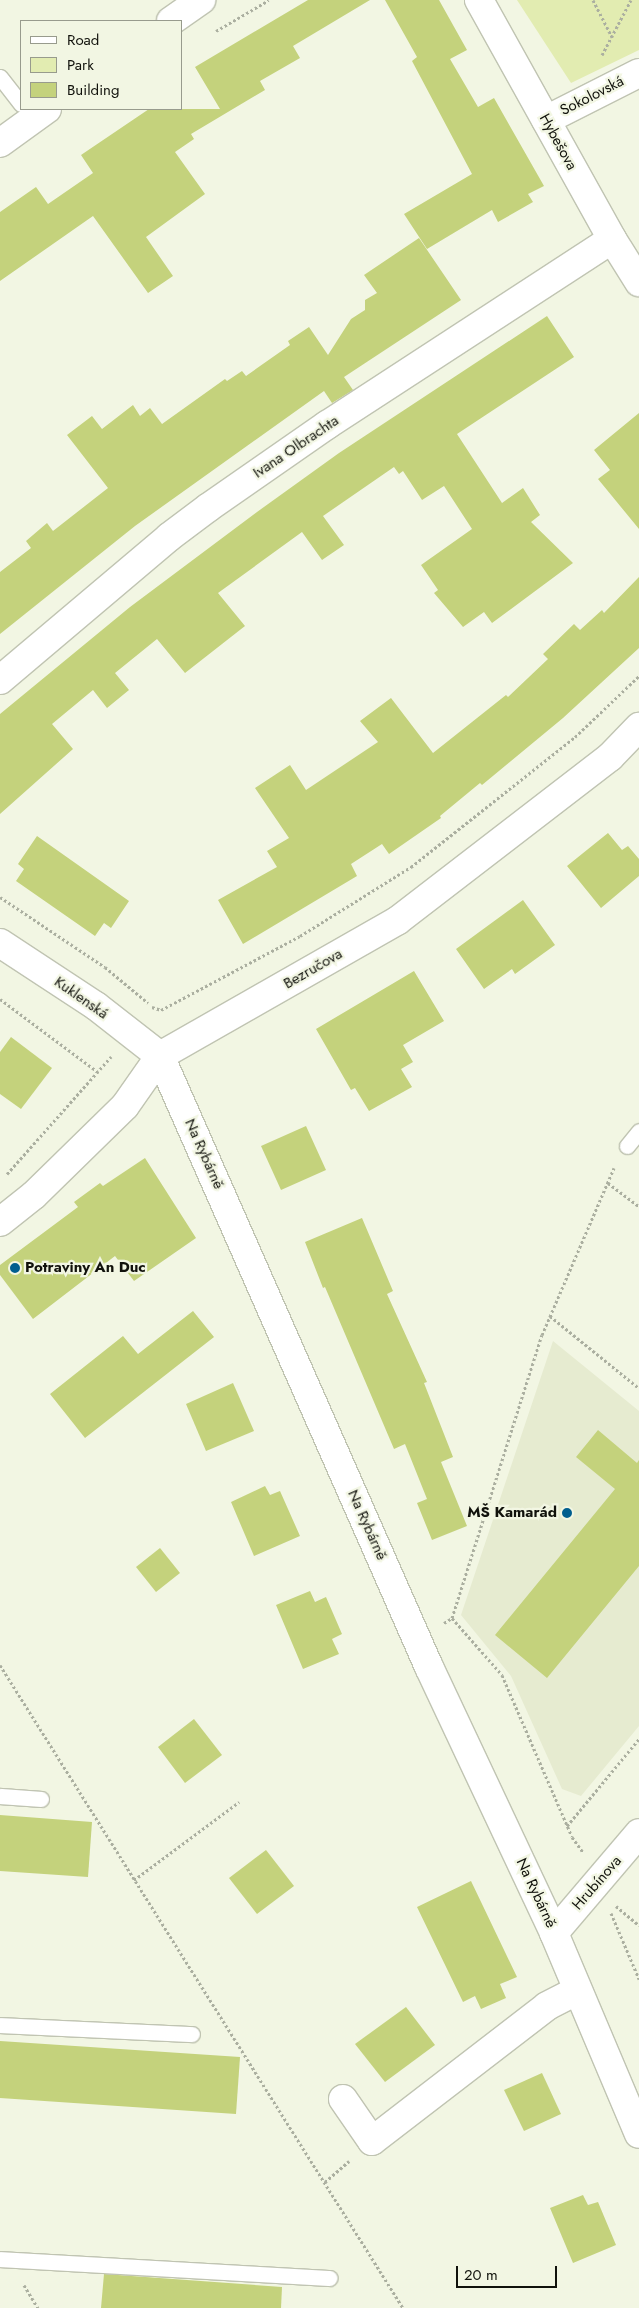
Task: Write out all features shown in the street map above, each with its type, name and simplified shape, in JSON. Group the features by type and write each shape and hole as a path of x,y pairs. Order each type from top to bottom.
{"street":[{"path":"172,20 202,0"},
{"name":"Hybešova","path":"479,0 612,239 639,282"},
{"name":"Sokolovská","path":"546,120 639,73"},
{"path":"0,142 32,110"},
{"name":"Ivana Olbrachta","path":"0,680 169,537 209,507 327,425 612,239"},
{"name":"Bezručova","path":"0,1222 34,1195 124,1106 160,1056 397,921 610,757 639,727"},
{"name":"Kuklenská","path":"0,943 96,1006 160,1056"},
{"name":"Na Rybárně","path":"160,1056 416,1636 554,1933 639,2134"},
{"name":"Hrubínova","path":"554,1933 639,1833"},
{"path":"343,2099 372,2141 547,2006 578,1991"}],"lane":[{"path":"0,77 20,98"},
{"path":"627,1146 639,1130"},
{"path":"0,1796 41,1799"},
{"path":"0,2025 192,2034"},
{"path":"0,2258 328,2278"}],"path":[{"path":"213,32 269,0"},
{"path":"593,0 612,37"},
{"path":"0,897 105,968 154,1009 162,1010 300,936 411,867 574,737 639,676"},
{"path":"0,999 98,1072"},
{"path":"0,1182 154,1009"},
{"path":"416,1636 452,1618 542,1335 618,1159 627,1146"},
{"path":"608,1182 639,1206"},
{"path":"550,1316 639,1388"},
{"path":"452,1618 502,1675 567,1826 579,1849 606,1873"},
{"path":"0,1665 404,2308"},
{"path":"567,1826 639,1739"},
{"path":"134,1880 239,1802"},
{"path":"639,1925 613,1903 609,1908 639,1979"}],"shaded area":[{"name":"MŠ Kamarád","path":"553,1341 639,1411 639,1726 581,1796 562,1789 511,1676 461,1615"}],"green space":[{"path":"517,0 639,0 639,50 571,83"}],"building":[{"path":"308,0 370,0 293,46 300,58 260,81 265,90 191,134 194,139 175,152 205,194 146,237 173,276 148,293 93,216 0,281 0,212 36,187 48,204 93,173 81,155 148,110 220,109 195,67"},
{"path":"385,0 439,0 467,50 450,59 478,107 494,98 544,186 528,194 533,202 498,222 492,210 427,249 404,214 472,174 412,61 417,57"},
{"path":"419,238 461,300 344,377 353,390 332,403 324,391 135,526 0,634 0,572 31,548 26,541 47,523 53,531 108,488 67,435 92,416 102,429 133,405 140,416 150,408 162,424 225,379 227,381 242,371 246,376 290,345 288,341 309,327 328,355 351,319 365,310 365,300 377,293 364,275"},
{"path":"547,316 574,357 457,434 502,503 523,488 540,515 531,522 573,563 492,623 484,612 463,627 434,593 438,590 421,565 472,529 444,486 422,500 403,471 399,474 394,467 323,516 344,545 322,560 302,532 218,593 245,626 185,673 157,639 115,673 129,690 107,708 93,690 52,724 73,749 0,814 0,714 130,607 257,512 339,453"},
{"path":"639,413 639,529 598,479 610,470 594,450"},
{"path":"639,577 639,648 563,718 482,785 480,783 440,816 441,818 389,854 382,844 351,864 357,876 243,944 218,900 277,867 267,851 289,838 255,788 290,765 306,790 378,742 360,721 391,698 433,753 506,695 508,697 548,659 543,654 574,624 580,630 602,610 604,613"},
{"path":"608,833 622,850 628,846 639,859 639,876 601,908 567,866"},
{"path":"37,836 129,901 111,928 104,923 95,936 16,881 24,869 18,864"},
{"path":"523,900 555,945 515,974 512,969 484,989 456,949"},
{"path":"414,971 444,1021 403,1045 413,1062 401,1069 412,1087 369,1111 355,1088 351,1090 316,1029"},
{"path":"11,1037 52,1068 21,1109 0,1094 0,1052"},
{"path":"306,1126 326,1170 281,1190 261,1146"},
{"path":"145,1158 196,1238 134,1281 115,1256 33,1319 0,1275 0,1265 78,1207 74,1202 100,1183 103,1186"},
{"path":"362,1218 393,1291 387,1294 427,1382 424,1383 453,1457 441,1462 467,1526 432,1540 417,1503 427,1499 405,1444 394,1449 325,1287 323,1288 305,1242"},
{"path":"193,1311 214,1337 85,1438 50,1394 123,1336 138,1354"},
{"path":"233,1383 254,1431 206,1451 186,1404"},
{"path":"598,1430 637,1463 639,1460 639,1566 547,1678 495,1635 615,1489 576,1457"},
{"path":"265,1486 270,1495 280,1491 300,1536 254,1556 231,1502"},
{"path":"160,1548 180,1573 156,1592 136,1567"},
{"path":"310,1591 315,1602 326,1597 342,1634 332,1639 339,1654 303,1669 276,1605"},
{"path":"194,1719 222,1755 185,1783 158,1747"},
{"path":"0,1815 92,1822 88,1877 0,1871"},
{"path":"266,1850 294,1886 257,1914 229,1878"},
{"path":"471,1881 517,1977 500,1984 506,1998 481,2009 475,1996 463,2002 417,1907"},
{"path":"406,2007 435,2045 385,2082 355,2044"},
{"path":"0,2041 240,2057 236,2114 0,2098"},
{"path":"542,2073 561,2114 524,2131 504,2090"},
{"path":"583,2195 588,2205 598,2202 616,2245 573,2263 550,2208"},
{"path":"104,2274 282,2287 281,2308 101,2308"}],"place":[{"name":"Potraviny An Duc","path":"15,1268"},
{"name":"MŠ Kamarád","path":"567,1513"}]}
